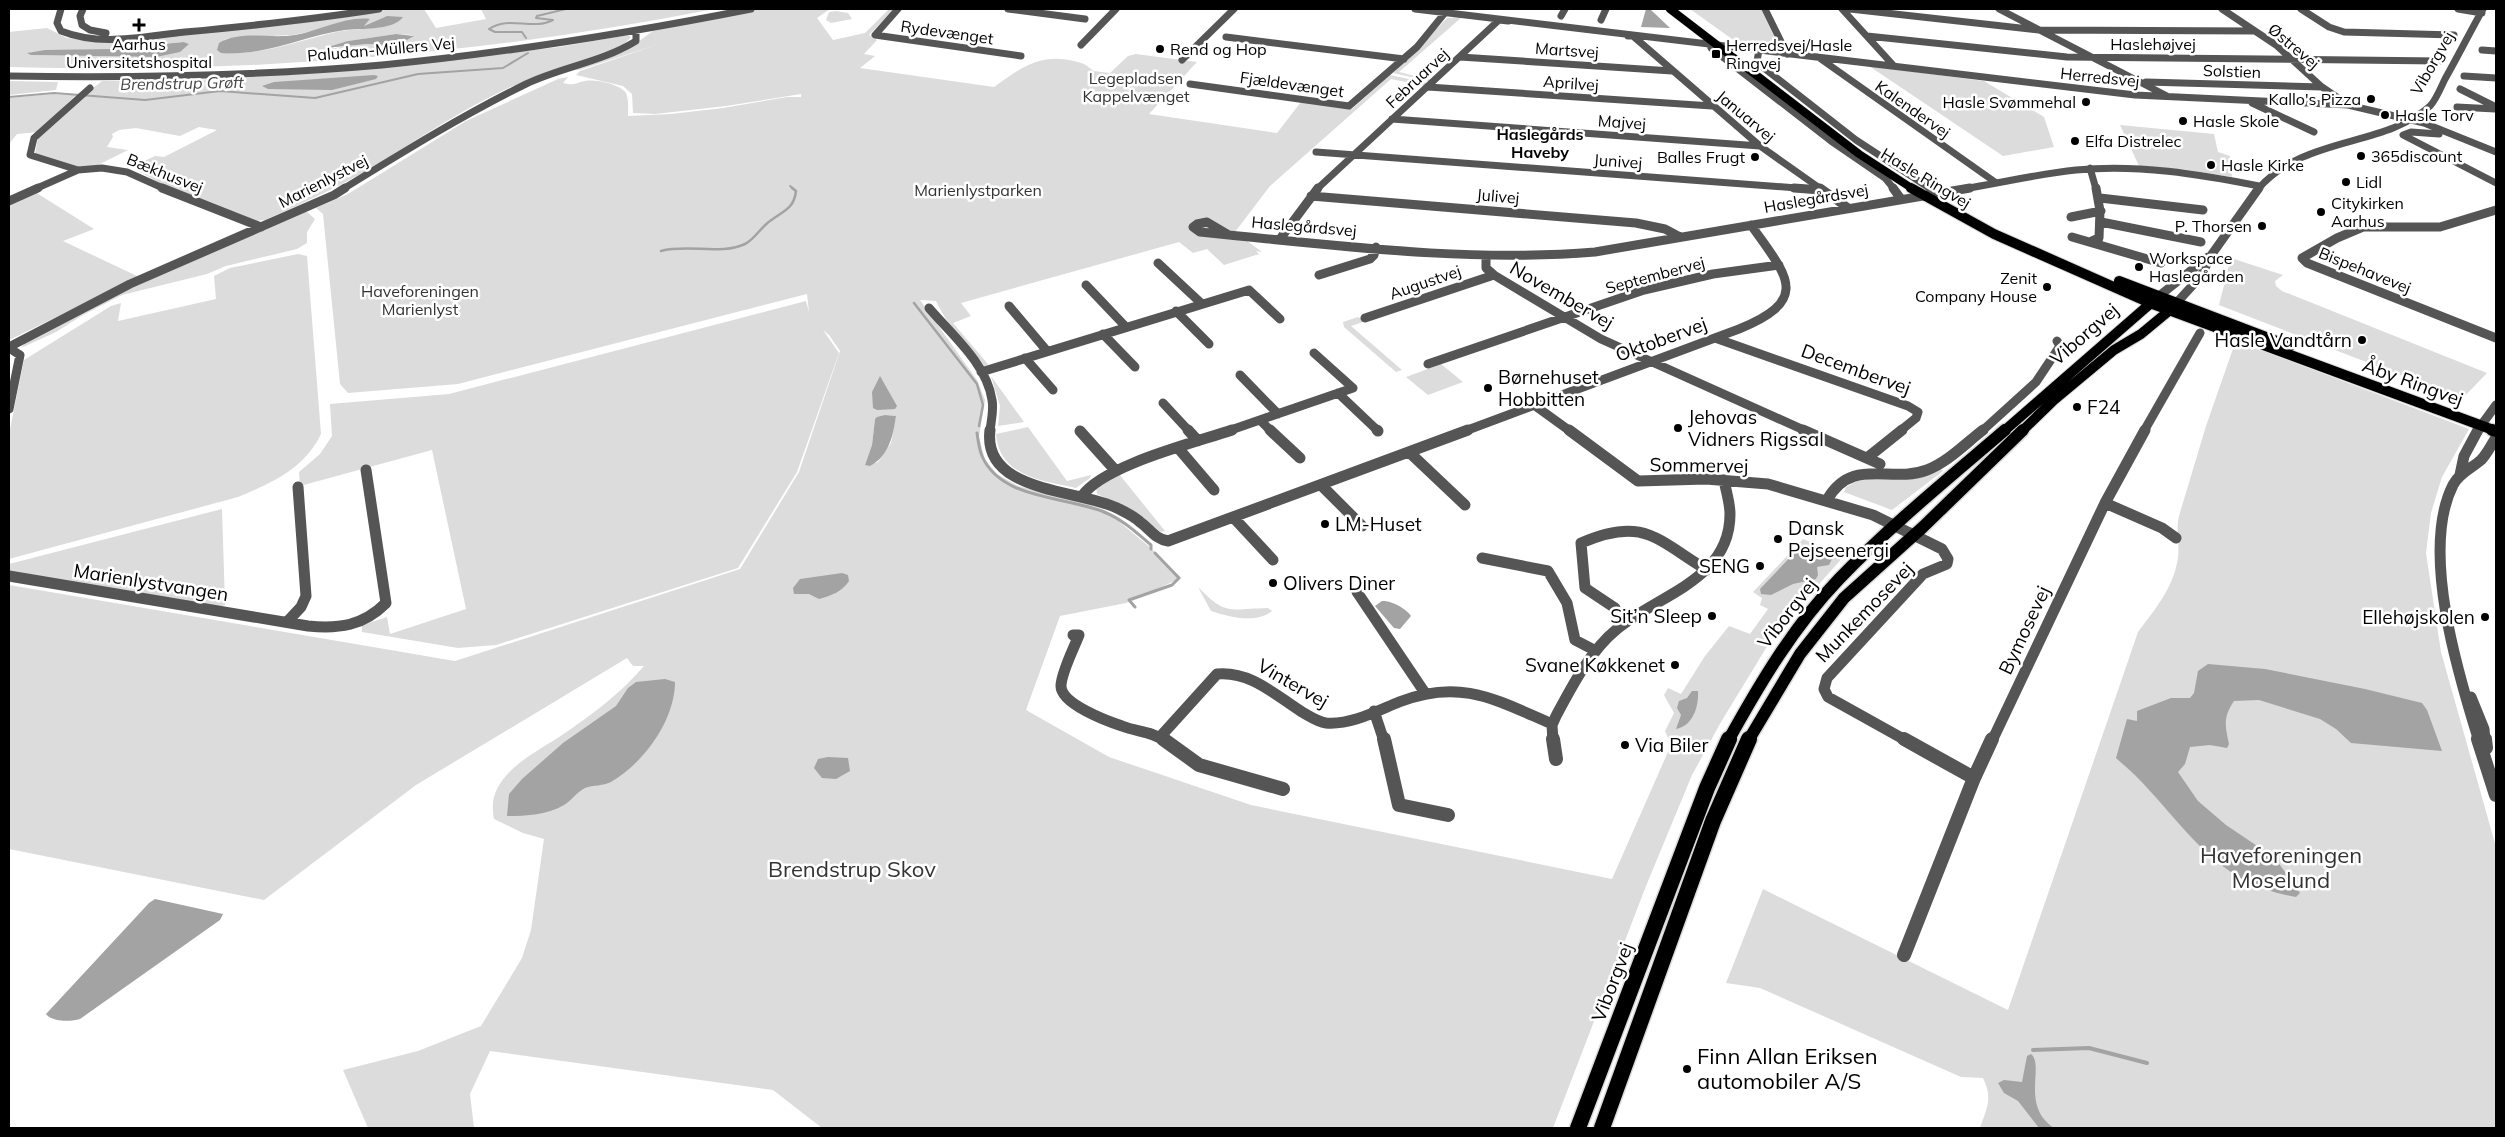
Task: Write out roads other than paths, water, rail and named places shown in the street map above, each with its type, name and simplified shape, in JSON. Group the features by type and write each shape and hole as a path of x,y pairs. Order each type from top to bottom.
{"main road":[{"name":"Hasle Ringvej","path":"1670,9 1850,141 1933,193 2040,248 2154,300"},
{"name":"Hasle Ringvej","path":"1681,9 1717,43 1859,154 1922,195 2026,250 2154,300"},
{"name":"Åby Ringvej","path":"2154,300 2488,422 2496,431"},
{"name":"Viborgvej","path":"1578,1128 1707,788 1726,745 1758,686 1792,636 1860,557 2154,300"},
{"name":"Viborgvej","path":"1602,1128 1713,821 1742,752 1779,686 1828,616 1869,574 1914,534 2068,387 2114,350 2141,334 2173,307"}],"street":[{"path":"61,9 57,23 61,31 74,36 96,38 216,29 379,9"},
{"path":"83,9 80,16 82,26 99,32 123,34 243,23 354,9"},
{"name":"Paludan-Müllers Vej","path":"9,70 158,72 353,62 536,42 731,9"},
{"name":"Paludan-Müllers Vej","path":"9,76 143,77 301,70 496,51 636,31 751,9"},
{"name":"Rydevænget","path":"898,9 875,35 1021,56"},
{"name":"Rydevænget","path":"1008,9 1085,19"},
{"path":"1081,45 1116,9"},
{"path":"1182,60 1234,9"},
{"name":"Herredsvej","path":"1415,9 1520,17 1787,54 2168,98 2348,105 2409,119 2496,154"},
{"path":"1561,16 1565,9"},
{"path":"1601,20 1606,9"},
{"path":"1765,9 1787,54"},
{"path":"1842,9 1894,66"},
{"path":"1850,9 2039,30 2255,31"},
{"path":"1999,9 2142,82 2168,98"},
{"name":"Østrevej","path":"2222,9 2292,59 2322,87 2348,105"},
{"path":"2301,9 2329,27 2341,31 2454,35"},
{"path":"2458,9 2482,11"},
{"name":"Herredsvej","path":"1446,10 1717,43"},
{"name":"Fjældevænget","path":"1190,84 1349,106 1404,60 1446,10"},
{"name":"Viborgvej","path":"2173,307 2201,276 2212,254 2259,186 2275,171 2310,152 2386,129 2409,119 2427,108 2435,99 2482,11"},
{"name":"Februarvej","path":"1280,239 1311,196 1499,20 1633,36"},
{"name":"Marienlystvej","path":"9,348 91,303 342,191 428,137 526,84 554,72 623,51 636,41 636,31"},
{"name":"Januarvej","path":"1633,36 1760,146 1848,208"},
{"name":"Haslehøjvej","path":"1867,36 2016,53 2094,58 2440,61"},
{"path":"1226,37 1404,60"},
{"name":"Hasle Ringvej","path":"1717,43 1711,48 1826,137 1885,178 1901,199"},
{"name":"Hasle Ringvej","path":"1759,50 1758,61 1760,65 1856,140 1930,186 1933,193"},
{"path":"2482,50 2496,51"},
{"name":"Martsvej","path":"1460,57 1672,71"},
{"name":"Kalendervej","path":"1818,57 1995,182"},
{"path":"2464,76 2496,78"},
{"name":"Solstien","path":"2142,82 2322,87"},
{"name":"Aprilvej","path":"1428,87 1712,106"},
{"name":"Bækhusvej","path":"90,88 34,138 31,144 30,155 34,158 78,170 102,168 127,172 162,188 261,227"},
{"path":"2460,89 2496,108"},
{"path":"2249,102 2314,132"},
{"path":"2457,106 2496,108"},
{"name":"Majvej","path":"1392,119 1760,146"},
{"path":"2439,134 2410,132 2404,135 2496,183"},
{"path":"1316,152 1354,155"},
{"name":"Junivej","path":"1354,155 1821,190"},
{"path":"2090,168 2100,198 2101,212 2099,238 2092,241"},
{"name":"Haslegårdsvej","path":"1229,235 1486,256 1553,256 1595,252 1995,182 2090,168 2175,171 2259,186"},
{"path":"9,201 78,170"},
{"name":"Julivej","path":"1311,196 1627,222 1659,227 1680,237"},
{"path":"2100,198 2203,210"},
{"name":"Bispehavevej","path":"2496,210 2440,227 2363,228 2337,238 2302,258 2307,263 2496,338"},
{"path":"2071,216 2101,212"},
{"path":"2101,222 2201,242"},
{"name":"Oktobervej","path":"1082,496 1112,506 1128,514 1141,522 1160,540 1172,540 1755,322 1778,309 1787,286 1779,265 1751,225"},
{"path":"2140,241 2141,229"},
{"path":"2072,237 2092,241 2161,263"},
{"name":"Haslegårdsvej","path":"1319,275 1370,259 1376,248"},
{"name":"Viborgvej","path":"2154,300 2212,254"},
{"name":"Novembervej","path":"1486,256 1486,268 1494,275 1601,339 1880,464"},
{"path":"1158,263 1202,304"},
{"name":"Septembervej","path":"1428,364 1562,317 1682,280 1779,265"},
{"name":"Augustvej","path":"1365,318 1494,275"},
{"path":"1086,285 1126,327"},
{"path":"981,372 1249,290 1280,319"},
{"path":"1009,306 1047,351"},
{"path":"929,308 981,372 993,398 988,437 991,453 996,460 1007,472 1024,481 1082,496 1098,478 1115,470 1353,388 1314,353"},
{"path":"1176,311 1209,344"},
{"name":"Bymosevej","path":"1904,955 1974,778 2105,503 2158,405 2200,333"},
{"path":"1104,334 1135,367"},
{"name":"Decembervej","path":"1715,338 1908,406 1918,412 1916,418 1867,458"},
{"path":"1827,500 1835,484 1851,476 1870,473 1913,474 1940,464 2035,383 2060,346 2057,341"},
{"path":"9,348 20,355 9,409"},
{"path":"1025,358 1053,390"},
{"path":"1240,375 1278,414"},
{"path":"1338,393 1378,431"},
{"path":"1163,403 1198,441"},
{"name":"Sommervej","path":"1534,405 1593,447 1627,475 1638,481 1724,480 1768,484 1873,515 1914,534"},
{"path":"2460,475 2460,463 2488,422 2496,405"},
{"path":"1260,420 1300,458"},
{"path":"1080,431 1115,470"},
{"path":"2496,438 2482,459 2460,475 2448,496 2440,549 2442,588 2448,626 2464,684 2484,729 2488,767 2496,795"},
{"path":"1179,448 1214,490"},
{"path":"1409,452 1465,505"},
{"name":"Marienlystvangen","path":"9,576 323,628 346,626 375,616 386,604 366,470"},
{"path":"1556,759 1552,724 1596,650 1628,621 1688,586 1707,570 1720,554 1732,522 1732,511 1724,480"},
{"path":"1321,485 1362,526"},
{"path":"287,622 301,607 306,596 298,487"},
{"path":"2105,503 2162,528 2176,538"},
{"path":"1233,516 1273,560"},
{"path":"1615,608 1584,588 1581,543 1595,537 1619,531 1644,532 1707,570"},
{"name":"Munkemosevej","path":"1914,534 1942,549 1948,559 1947,564 1923,574 1827,678 1824,689 1828,698 1974,778"},
{"path":"1482,558 1548,571 1567,603 1575,640 1596,650"},
{"path":"1357,592 1425,693"},
{"path":"1073,635 1079,635 1060,685 1065,698 1071,704 1123,727 1145,731 1160,737 1199,765 1283,789"},
{"name":"Vintervej","path":"1160,737 1217,674 1225,672 1243,675 1324,723 1340,723 1425,693 1449,690 1469,693 1552,724"},
{"path":"1374,711 1380,724 1399,805 1448,815"}],"waterway":[{"path":"526,38 522,32 495,32 489,29 504,23 545,23 553,20 536,18 537,16 566,9"},
{"name":"Brendstrup Grøft","path":"9,97 54,93 145,100 220,91 315,98 418,74 503,68 528,53"},
{"path":"790,186 794,189"},
{"path":"661,251 682,248 726,249 745,244 790,206 796,191 792,188"},
{"path":"914,303 977,384 983,405 979,426"},
{"path":"977,433 982,456 991,470 1004,481 1019,489 1111,515 1123,522 1151,545 1151,549"},
{"path":"1135,607 1129,600 1172,585 1179,578 1155,553"},
{"path":"2033,1050 2089,1048 2147,1063"}],"place":[{"name":"Aarhus Universitetshospital","path":"139,25"},
{"name":"Rend og Hop","path":"1160,49"},
{"name":"Herredsvej/Hasle Ringvej","path":"1716,54"},
{"name":"Kallo's Pizza","path":"2371,99"},
{"name":"Hasle Svømmehal","path":"2086,102"},
{"name":"Hasle Torv","path":"2385,115"},
{"name":"Hasle Skole","path":"2183,121"},
{"name":"Elfa Distrelec","path":"2075,141"},
{"name":"365discount","path":"2361,156"},
{"name":"Balles Frugt","path":"1755,157"},
{"name":"Hasle Kirke","path":"2211,165"},
{"name":"Lidl","path":"2346,182"},
{"name":"Citykirken Aarhus","path":"2321,212"},
{"name":"P. Thorsen","path":"2262,226"},
{"name":"Workspace Haslegården","path":"2139,267"},
{"name":"Zenit Company House","path":"2047,287"},
{"name":"Hasle Vandtårn","path":"2362,340"},
{"name":"Børnehuset Hobbitten","path":"1488,388"},
{"name":"F24","path":"2077,407"},
{"name":"Jehovas Vidners Rigssal","path":"1678,428"},
{"name":"LM-Huset","path":"1325,524"},
{"name":"Dansk Pejseenergi","path":"1778,539"},
{"name":"SENG","path":"1760,566"},
{"name":"Olivers Diner","path":"1273,583"},
{"name":"Sit’n Sleep","path":"1712,616"},
{"name":"Ellehøjskolen","path":"2485,617"},
{"name":"Svane Køkkenet","path":"1675,665"},
{"name":"Via Biler","path":"1625,745"},
{"name":"Finn Allan Eriksen automobiler A/S","path":"1687,1069"}],"district":[{"name":"Haslegårds Haveby","path":"1540,143"}],"park label":[{"name":"Legepladsen Kappelvænget","path":"1136,87"},
{"name":"Marienlystparken","path":"978,190"},
{"name":"Haveforeningen Marienlyst","path":"420,300"},
{"name":"Haveforeningen Moselund","path":"2281,868"},
{"name":"Brendstrup Skov","path":"852,869"}]}
